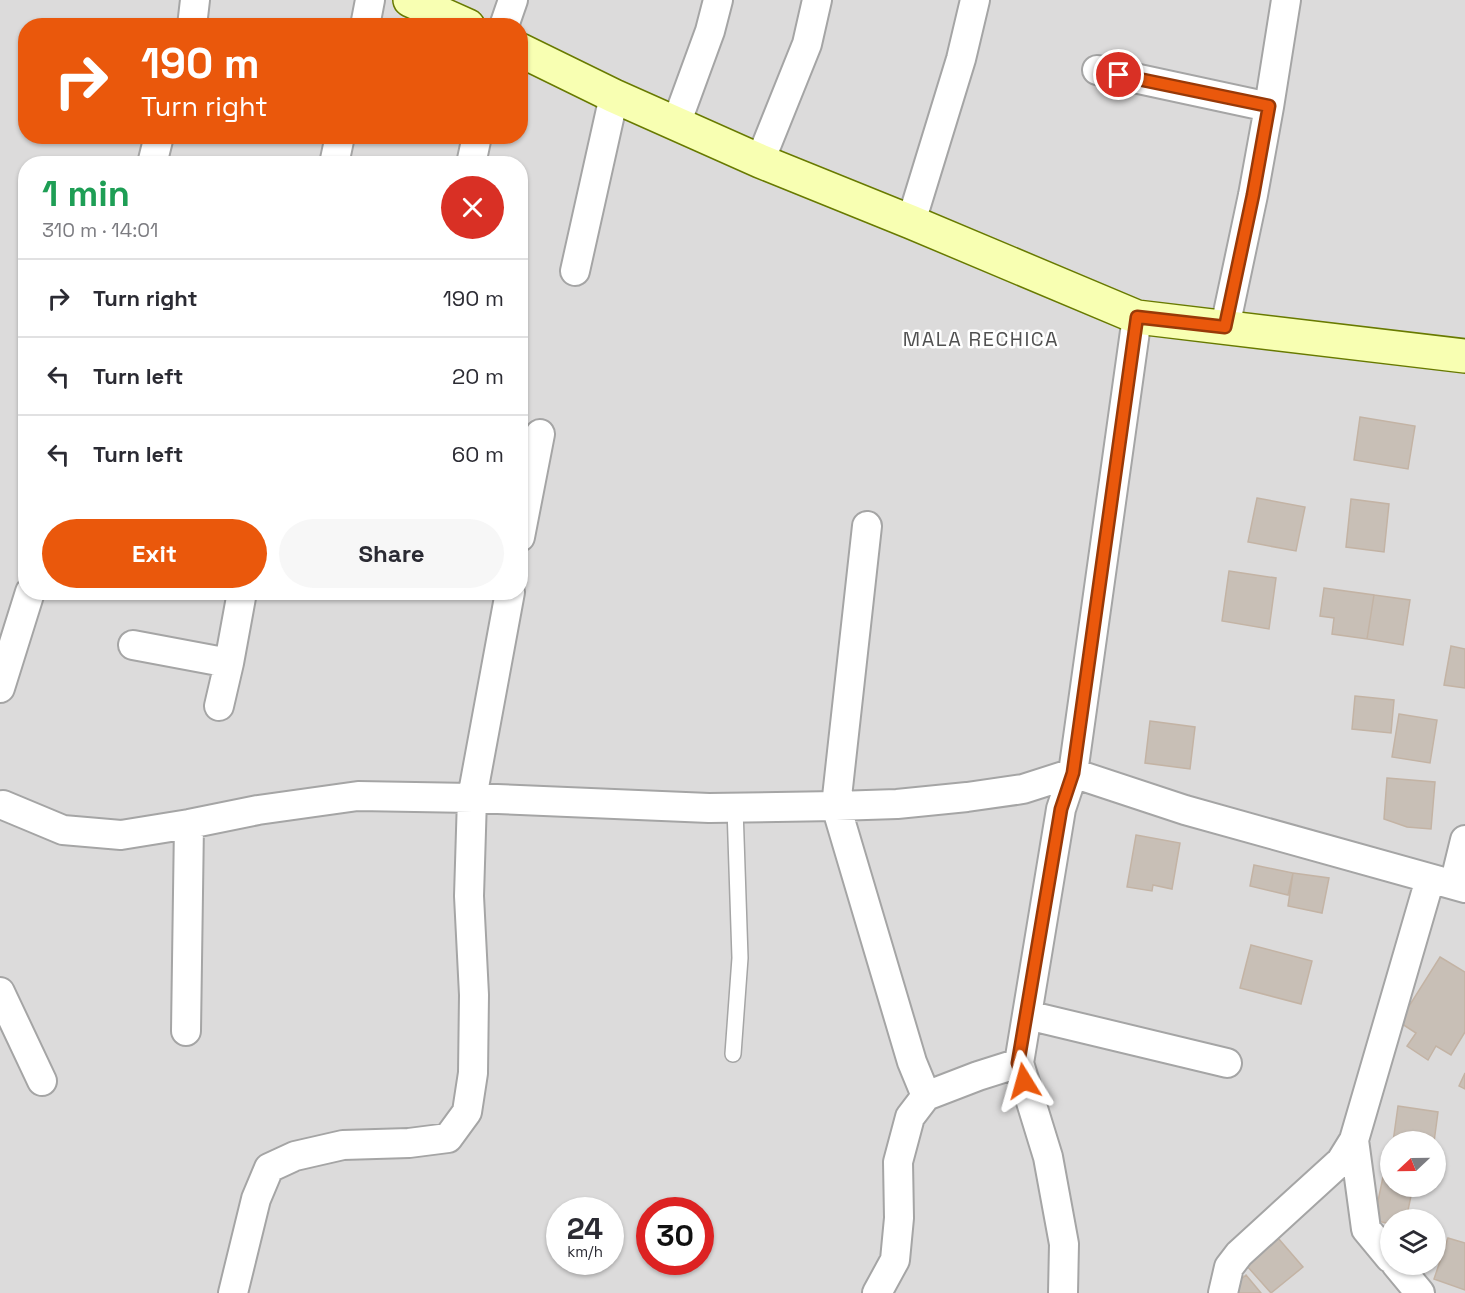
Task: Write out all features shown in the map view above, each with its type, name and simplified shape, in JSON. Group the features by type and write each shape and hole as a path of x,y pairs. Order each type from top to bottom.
{"main road":[{"path":"410,0 450,18"},
{"path":"528,54 614,96 760,161 1137,317 1465,356"}],"street":[{"path":"193,18 195,0"},
{"path":"367,18 370,0"},
{"path":"507,18 513,0"},
{"path":"676,124 710,31 718,0"},
{"path":"760,161 807,44 818,0"},
{"path":"911,222 961,59 975,0"},
{"path":"1225,327 1253,195 1286,0"},
{"path":"1097,70 1269,106"},
{"path":"575,271 614,96"},
{"path":"1063,1293 1064,1244 1047,1157 1018,1063 1061,809 1073,773 1137,317"},
{"path":"528,496 540,434"},
{"path":"867,526 836,806 912,1062 926,1096"},
{"path":"0,688 28,600"},
{"path":"219,706 241,600"},
{"path":"233,1293 256,1199 269,1168 295,1156 343,1145 409,1143 448,1138 467,1112 473,1073 474,994 469,896 472,798 509,600"},
{"path":"133,645 229,663"},
{"path":"1,806 63,830 121,836 258,810 358,796 472,798 709,808 836,806 897,804 967,797 1023,789 1073,773 1185,810 1450,884"},
{"path":"186,1031 189,824"},
{"path":"1223,1293 1229,1267 1239,1254 1341,1161 1354,1140 1465,840"},
{"path":"0,992 42,1082"},
{"path":"1027,1015 1227,1062"},
{"path":"877,1293 895,1260 899,1218 898,1162 910,1117 926,1096 1018,1063"},
{"path":"1354,1140 1366,1229 1380,1246"},
{"path":"1405,1275 1420,1293"}],"lane":[{"path":"733,1054 740,957 735,808"}],"shaded area":[{"path":"0,0 1465,0 1465,1293 0,1293"}],"building":[{"path":"1360,417 1415,426 1408,469 1354,460"},
{"path":"1257,498 1305,507 1296,551 1248,542"},
{"path":"1351,499 1389,504 1384,552 1346,547"},
{"path":"1229,571 1276,578 1269,629 1222,621"},
{"path":"1324,588 1374,595 1367,639 1332,634 1334,618 1320,616"},
{"path":"1374,595 1410,600 1403,645 1367,639"},
{"path":"1451,646 1465,649 1465,688 1444,685"},
{"path":"1355,696 1394,700 1391,733 1352,729"},
{"path":"1399,714 1437,720 1430,763 1392,757"},
{"path":"1150,721 1195,727 1190,769 1145,763"},
{"path":"1387,778 1435,782 1431,829 1407,827 1384,819"},
{"path":"1136,835 1180,843 1172,889 1153,885 1152,891 1127,887"},
{"path":"1254,865 1293,873 1288,895 1250,886"},
{"path":"1293,873 1329,878 1322,913 1288,906"},
{"path":"1251,945 1312,961 1301,1004 1240,988"},
{"path":"1440,957 1465,972 1465,1032 1451,1055 1436,1046 1428,1060 1407,1046 1416,1033 1399,1022"},
{"path":"1465,1073 1465,1089 1459,1086"},
{"path":"1398,1106 1438,1112 1435,1131 1395,1131"},
{"path":"1380,1191 1380,1197 1411,1197 1408,1209 1380,1209 1380,1222 1374,1220"},
{"path":"1278,1238 1303,1267 1271,1293 1246,1265"},
{"path":"1448,1238 1465,1243 1465,1290 1434,1279 1435,1275 1446,1275"},
{"path":"1246,1275 1261,1293 1236,1293 1231,1288"}],"district":[{"name":"MALA RECHICA","path":"981,339"}],"route":[{"path":"1024,1081 1018,1063 1061,809 1073,773 1137,317 1225,327 1269,106 1119,75"}]}
